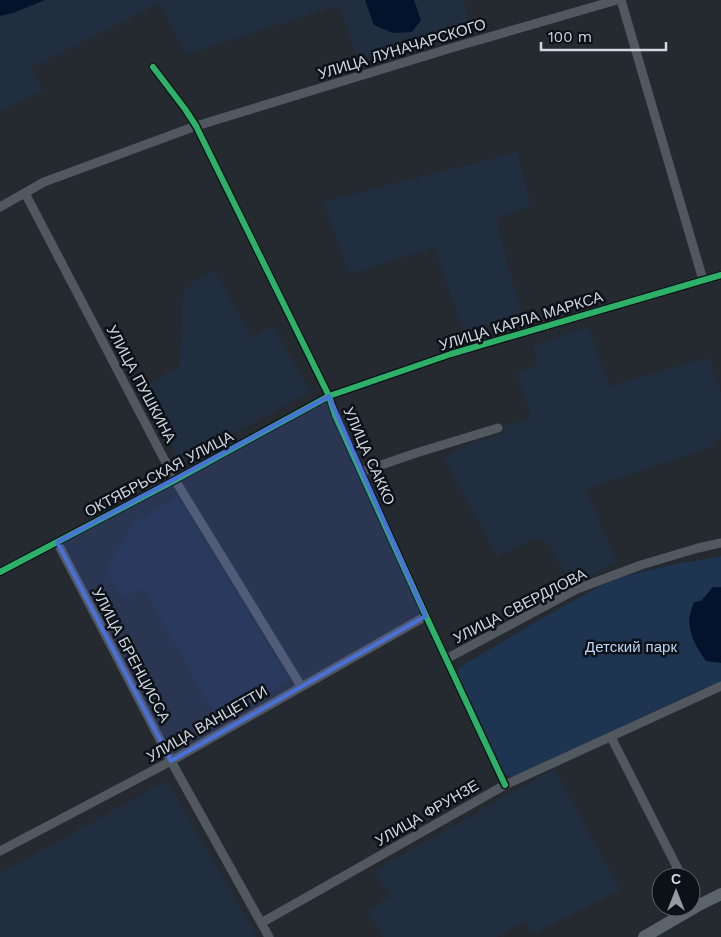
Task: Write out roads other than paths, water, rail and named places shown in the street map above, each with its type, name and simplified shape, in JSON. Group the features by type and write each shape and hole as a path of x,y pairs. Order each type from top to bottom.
{"main road":[{"path":"701,898 721,894"},
{"path":"644,937 671,917"}],"street":[{"name":"УЛИЦА ЛУНАЧАРСКОГО","path":"0,207 44,182 196,126 458,46 617,0"},
{"path":"621,0 703,280"},
{"name":"УЛИЦА САККО","path":"153,67 196,126 330,396 335,415 505,785"},
{"name":"УЛИЦА ПУШКИНА","path":"25,193 175,480 302,686"},
{"name":"УЛИЦА КАРЛА МАРКСА","path":"330,396 450,354 721,275"},
{"name":"ОКТЯБРЬСКАЯ УЛИЦА","path":"0,572 330,396"},
{"name":"УЛИЦА САККО","path":"362,472 498,428"},
{"name":"УЛИЦА БРЕНЦИССА","path":"57,542 171,761 269,937"},
{"name":"УЛИЦА СВЕРДЛОВА","path":"446,659 577,589 641,564 698,548 721,544"},
{"name":"УЛИЦА ВАНЦЕТТИ","path":"0,851 171,761 426,616"},
{"name":"УЛИЦА ФРУНЗЕ","path":"261,924 505,785 721,686"},
{"path":"611,736 677,867"}],"park label":[{"name":"Детский парк","path":"631,647"}]}
